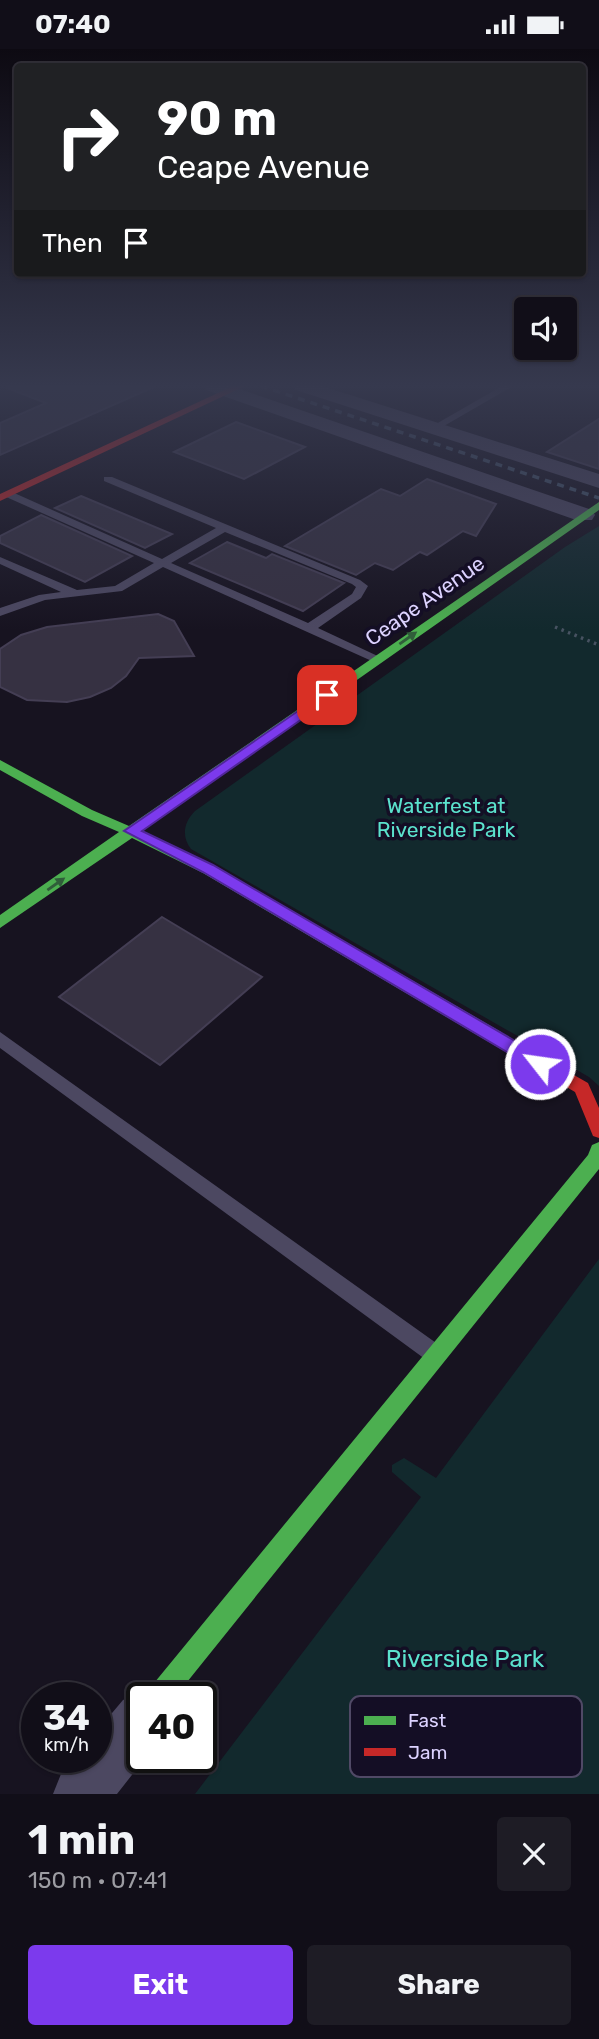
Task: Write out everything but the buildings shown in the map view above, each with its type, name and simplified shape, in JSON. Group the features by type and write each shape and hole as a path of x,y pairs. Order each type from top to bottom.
{"street":[{"path":"4,496 63,467"},
{"path":"460,467 594,513"},
{"path":"557,467 599,481"},
{"name":"Ceape Avenue","path":"0,923 378,659 594,513"},
{"path":"0,764 88,813 208,869 582,1088 599,1131"},
{"path":"171,1682 596,1159 599,1150"},
{"path":"81,1794 126,1739"}],"lane":[{"path":"108,479 362,586 357,596 309,628"},
{"path":"4,496 163,563 378,659"},
{"path":"4,607 43,597 118,589 225,527"},
{"path":"0,559 79,595"},
{"path":"0,1039 437,1355"}],"path":[{"path":"555,628 599,645"}],"green space":[{"name":"Waterfest at Riverside Park","path":"599,526 599,1086 589,1077 191,849 185,834 186,824 195,811 565,547"},
{"name":"Riverside Park","path":"599,1259 599,1794 195,1794 211,1773 217,1773 217,1765 421,1497 392,1472 392,1465 404,1458 436,1478"}],"railway":[{"path":"507,467 599,498"}],"traffic: fast":[{"path":"0,923 599,505"},
{"path":"0,764 87,813 171,849 208,869 495,1037"},
{"path":"171,1682 596,1159 599,1150"}],"traffic: jam":[{"path":"0,498 65,467"},
{"path":"495,1037 582,1088 599,1131"}],"route":[{"path":"327,695 131,831 208,869 540,1064"}]}
